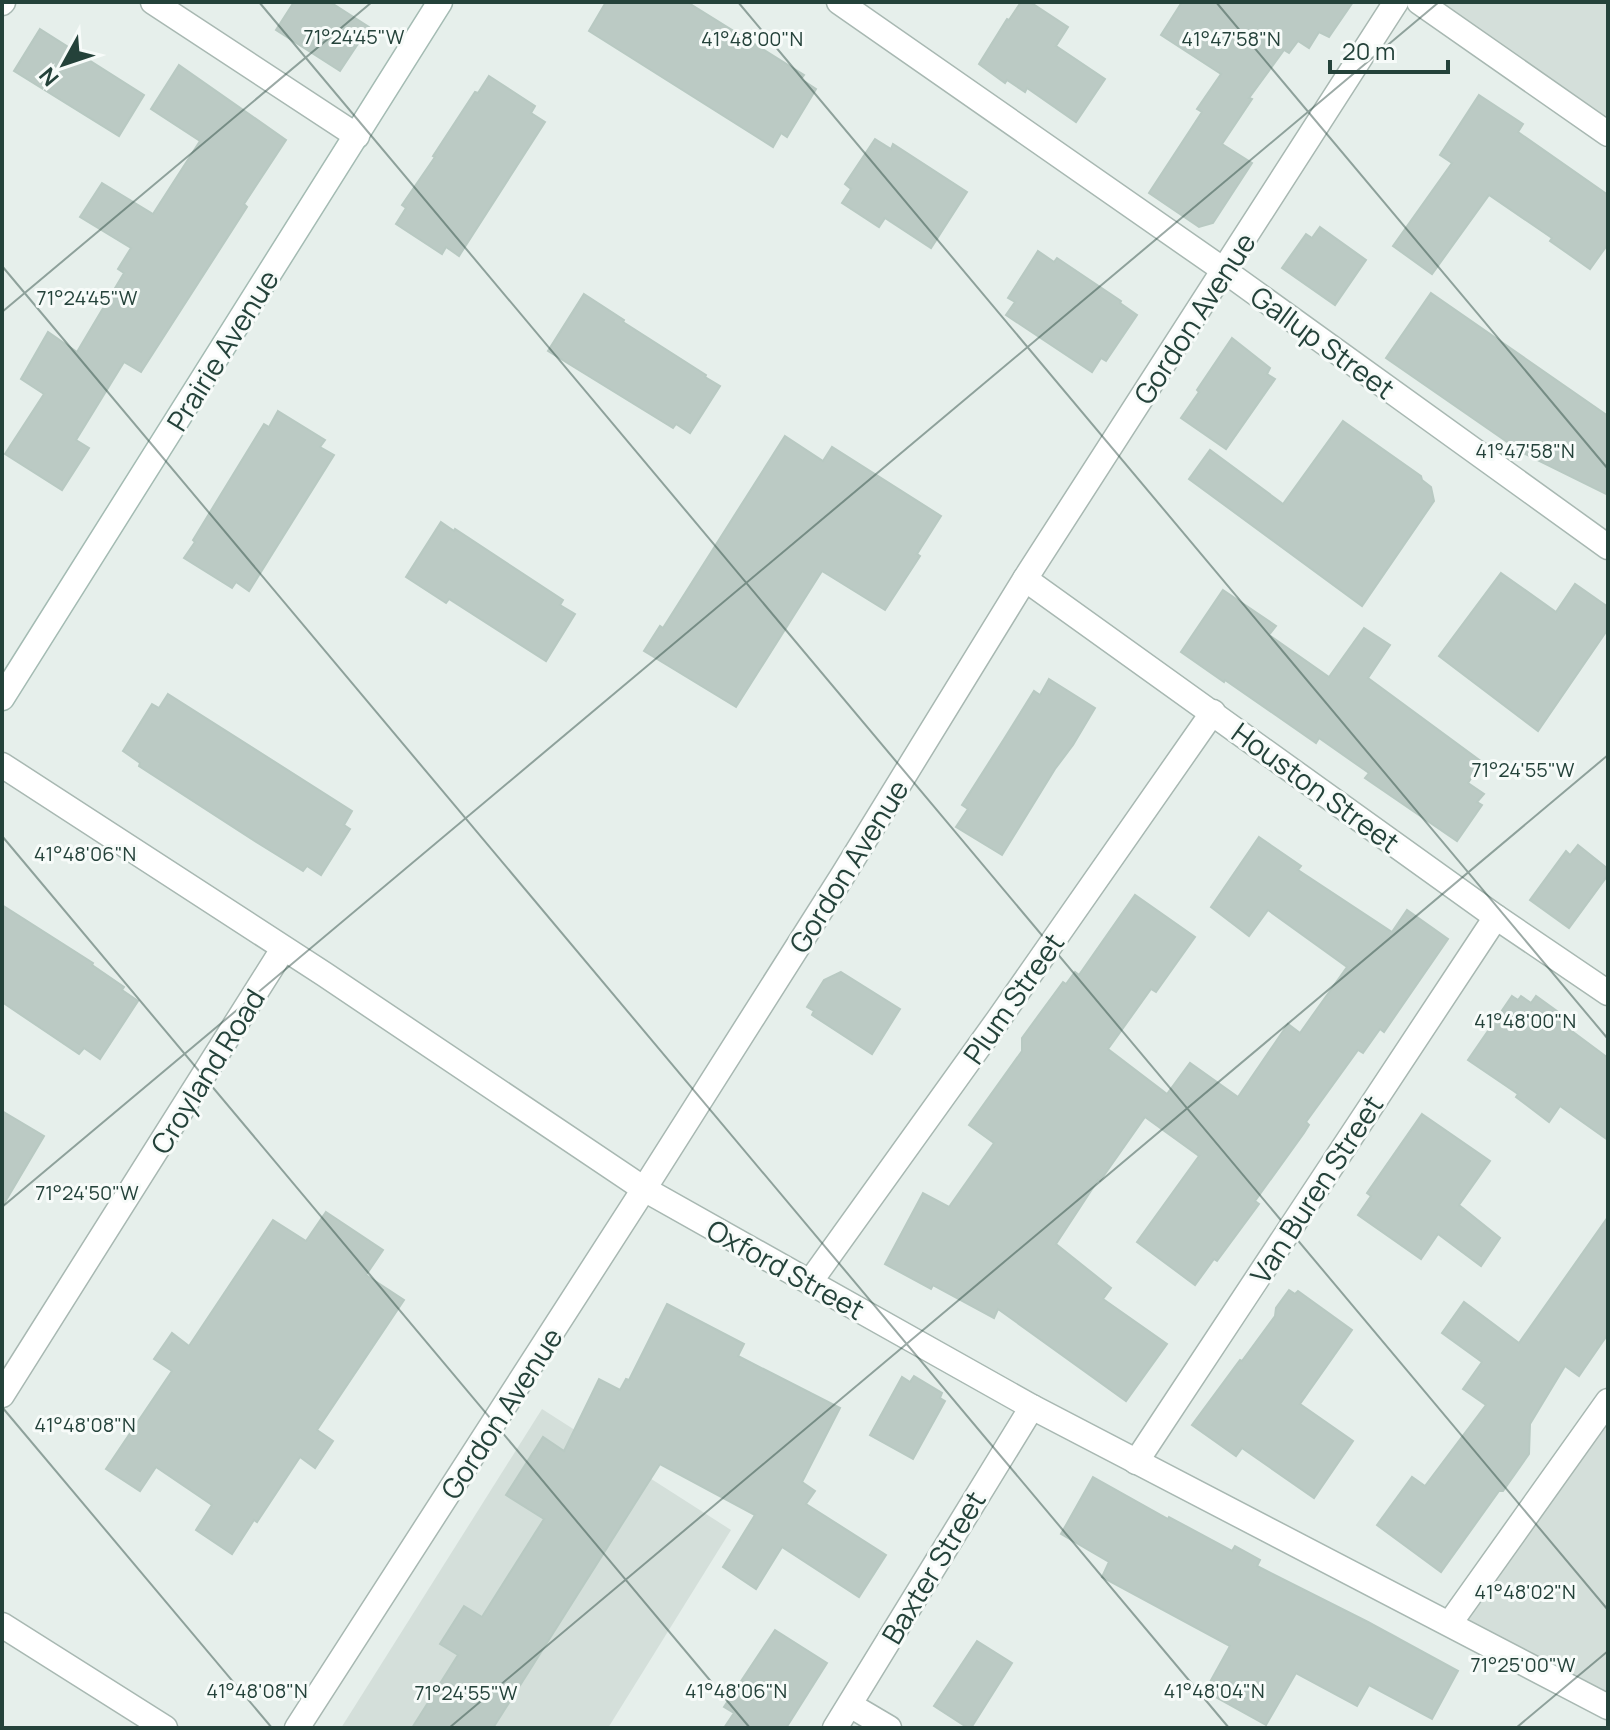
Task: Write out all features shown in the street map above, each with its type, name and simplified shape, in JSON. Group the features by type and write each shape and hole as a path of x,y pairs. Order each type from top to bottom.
{"street":[{"path":"153,2 357,136"},
{"name":"Prairie Avenue","path":"2,698 440,2"},
{"name":"Gallup Street","path":"839,2 1225,271 1608,547"},
{"name":"Gordon Avenue","path":"297,1728 644,1189 835,888 1025,579 1396,2"},
{"path":"1419,2 1608,134"},
{"name":"Houston Street","path":"1025,579 1496,917 1608,993"},
{"name":"Plum Street","path":"810,1282 1213,712"},
{"name":"Oxford Street","path":"2,765 324,974 644,1189 1032,1407 1608,1707"},
{"name":"Van Buren Street","path":"1136,1462 1496,917"},
{"name":"Croyland Road","path":"2,1395 283,949"},
{"path":"1450,1623 1608,1401"},
{"name":"Baxter Street","path":"835,1728 1032,1407"},
{"path":"2,1625 165,1728"},
{"path":"850,1705 889,1728"}],"shaded area":[{"path":"1428,2 1608,2 1608,126"},
{"path":"1608,1401 1608,1695 1463,1617"},
{"path":"542,1409 731,1530 608,1728 341,1728"}],"building":[{"path":"294,2 330,2 369,27 340,71 276,30"},
{"path":"606,2 687,2 804,75 801,79 816,89 787,137 781,133 773,147 589,31"},
{"path":"1021,2 1030,2 1068,27 1056,46 1105,79 1076,122 1027,88 1025,92 1007,80 1005,83 979,64"},
{"path":"1182,2 1353,2 1329,37 1319,32 1309,48 1298,41 1289,53 1284,50 1249,98 1252,99 1222,144 1252,163 1213,223 1199,227 1149,193 1202,112 1197,109 1221,74 1161,35"},
{"path":"40,29 144,95 119,136 14,71"},
{"path":"179,65 286,140 244,204 247,207 141,372 124,362 76,440 89,448 62,490 5,454 44,394 21,379 48,332 77,352 124,273 118,269 131,248 80,217 102,183 153,214 200,141 151,109"},
{"path":"489,76 535,106 531,113 545,122 459,256 446,247 442,254 396,224 406,208 402,205 475,92 478,93"},
{"path":"1479,95 1523,124 1518,132 1608,195 1608,244 1590,269 1550,241 1552,238 1489,195 1432,274 1393,246 1452,163 1440,155"},
{"path":"875,139 891,149 893,144 967,192 931,248 885,218 879,227 842,203 851,189 845,184"},
{"path":"1320,227 1366,260 1335,305 1282,268 1306,234 1312,238"},
{"path":"1038,251 1054,262 1057,258 1137,315 1106,361 1101,358 1092,372 1006,315 1015,302 1008,298"},
{"path":"1431,293 1608,416 1608,495 1523,453 1386,358"},
{"path":"584,294 720,386 690,433 676,424 673,428 548,351"},
{"path":"1232,338 1270,368 1267,374 1275,379 1226,449 1181,418"},
{"path":"278,411 325,440 320,447 334,455 249,591 236,582 232,588 184,558 264,424 269,427"},
{"path":"1343,421 1421,476 1431,487 1434,501 1362,606 1189,479 1210,450 1283,504"},
{"path":"785,436 823,461 832,447 941,516 917,554 920,556 885,610 822,571 736,707 644,651 660,626 663,628"},
{"path":"441,522 563,600 560,605 575,614 546,661 449,599 446,603 406,577"},
{"path":"1501,573 1556,612 1575,584 1608,607 1608,629 1538,731 1439,656"},
{"path":"1223,590 1276,626 1269,635 1329,677 1364,628 1390,645 1368,678 1482,762 1468,783 1484,794 1477,802 1482,805 1457,841 1365,778 1369,773 1319,738 1316,743 1181,652"},
{"path":"1049,679 1095,708 1002,855 956,827 968,809 962,805 1034,691 1040,695"},
{"path":"168,694 352,811 344,825 350,829 321,875 307,866 303,871 261,845 139,766 140,763 123,751 152,704 159,708"},
{"path":"1259,837 1301,866 1298,870 1392,932 1407,910 1448,939 1384,1032 1380,1029 1363,1053 1358,1050 1255,1201 1259,1204 1195,1285 1137,1242 1199,1156 1145,1117 1098,1180 1056,1244 1111,1288 1103,1299 1167,1344 1126,1401 998,1309 994,1318 933,1285 931,1289 885,1264 923,1193 949,1207 994,1143 969,1125 1022,1051 1022,1038 1063,982 1066,984 1075,972 1079,975 1135,895 1195,937 1156,992 1151,989 1108,1049 1167,1094 1190,1063 1238,1097 1288,1024 1300,1033 1347,967 1268,910 1249,936 1211,907"},
{"path":"1578,845 1608,869 1608,875 1569,928 1530,900 1566,851 1570,855"},
{"path":"2,905 93,963 138,1001 100,1059 84,1048 79,1054 2,1002"},
{"path":"841,972 900,1009 872,1054 812,1015 814,1011 807,1007 824,980"},
{"path":"1512,996 1518,1000 1521,996 1531,1003 1536,996 1561,1014 1557,1020 1608,1058 1608,1140 1560,1106 1549,1122 1516,1097 1518,1094 1468,1060"},
{"path":"2,1111 44,1136 2,1207"},
{"path":"1422,1114 1490,1161 1459,1205 1500,1238 1481,1266 1438,1234 1421,1259 1358,1215 1371,1196 1367,1193"},
{"path":"326,1212 383,1250 366,1275 404,1300 317,1430 333,1441 315,1468 300,1457 232,1554 196,1530 212,1505 156,1467 140,1491 106,1469 172,1371 154,1359 172,1333 189,1346 273,1220 306,1241"},
{"path":"1608,1217 1608,1334 1579,1376 1565,1366 1530,1424 1529,1454 1441,1572 1377,1525 1412,1477 1425,1486 1486,1405 1463,1389 1482,1362 1442,1333 1464,1302 1519,1343"},
{"path":"1289,1290 1295,1294 1298,1291 1352,1330 1300,1404 1353,1441 1314,1498 1242,1448 1236,1456 1192,1425 1275,1316 1276,1308"},
{"path":"667,1304 744,1344 738,1356 840,1408 802,1482 815,1491 806,1504 886,1555 859,1597 782,1547 756,1589 723,1567 755,1515 660,1464 493,1728 412,1728 458,1655 440,1644 464,1606 482,1617 544,1519 506,1495 543,1437 564,1451 599,1379 620,1390 626,1379 629,1380"},
{"path":"914,1376 942,1393 940,1398 945,1401 913,1459 870,1435 902,1377 910,1382"},
{"path":"1093,1477 1232,1551 1235,1546 1260,1560 1257,1566 1458,1671 1432,1719 1369,1685 1357,1706 1296,1673 1266,1725 1205,1691 1230,1646 1102,1577 1109,1562 1061,1534"},
{"path":"775,1630 827,1663 786,1728 724,1728 734,1713 724,1707"},
{"path":"977,1641 1012,1663 971,1728 968,1728 934,1706"}]}
